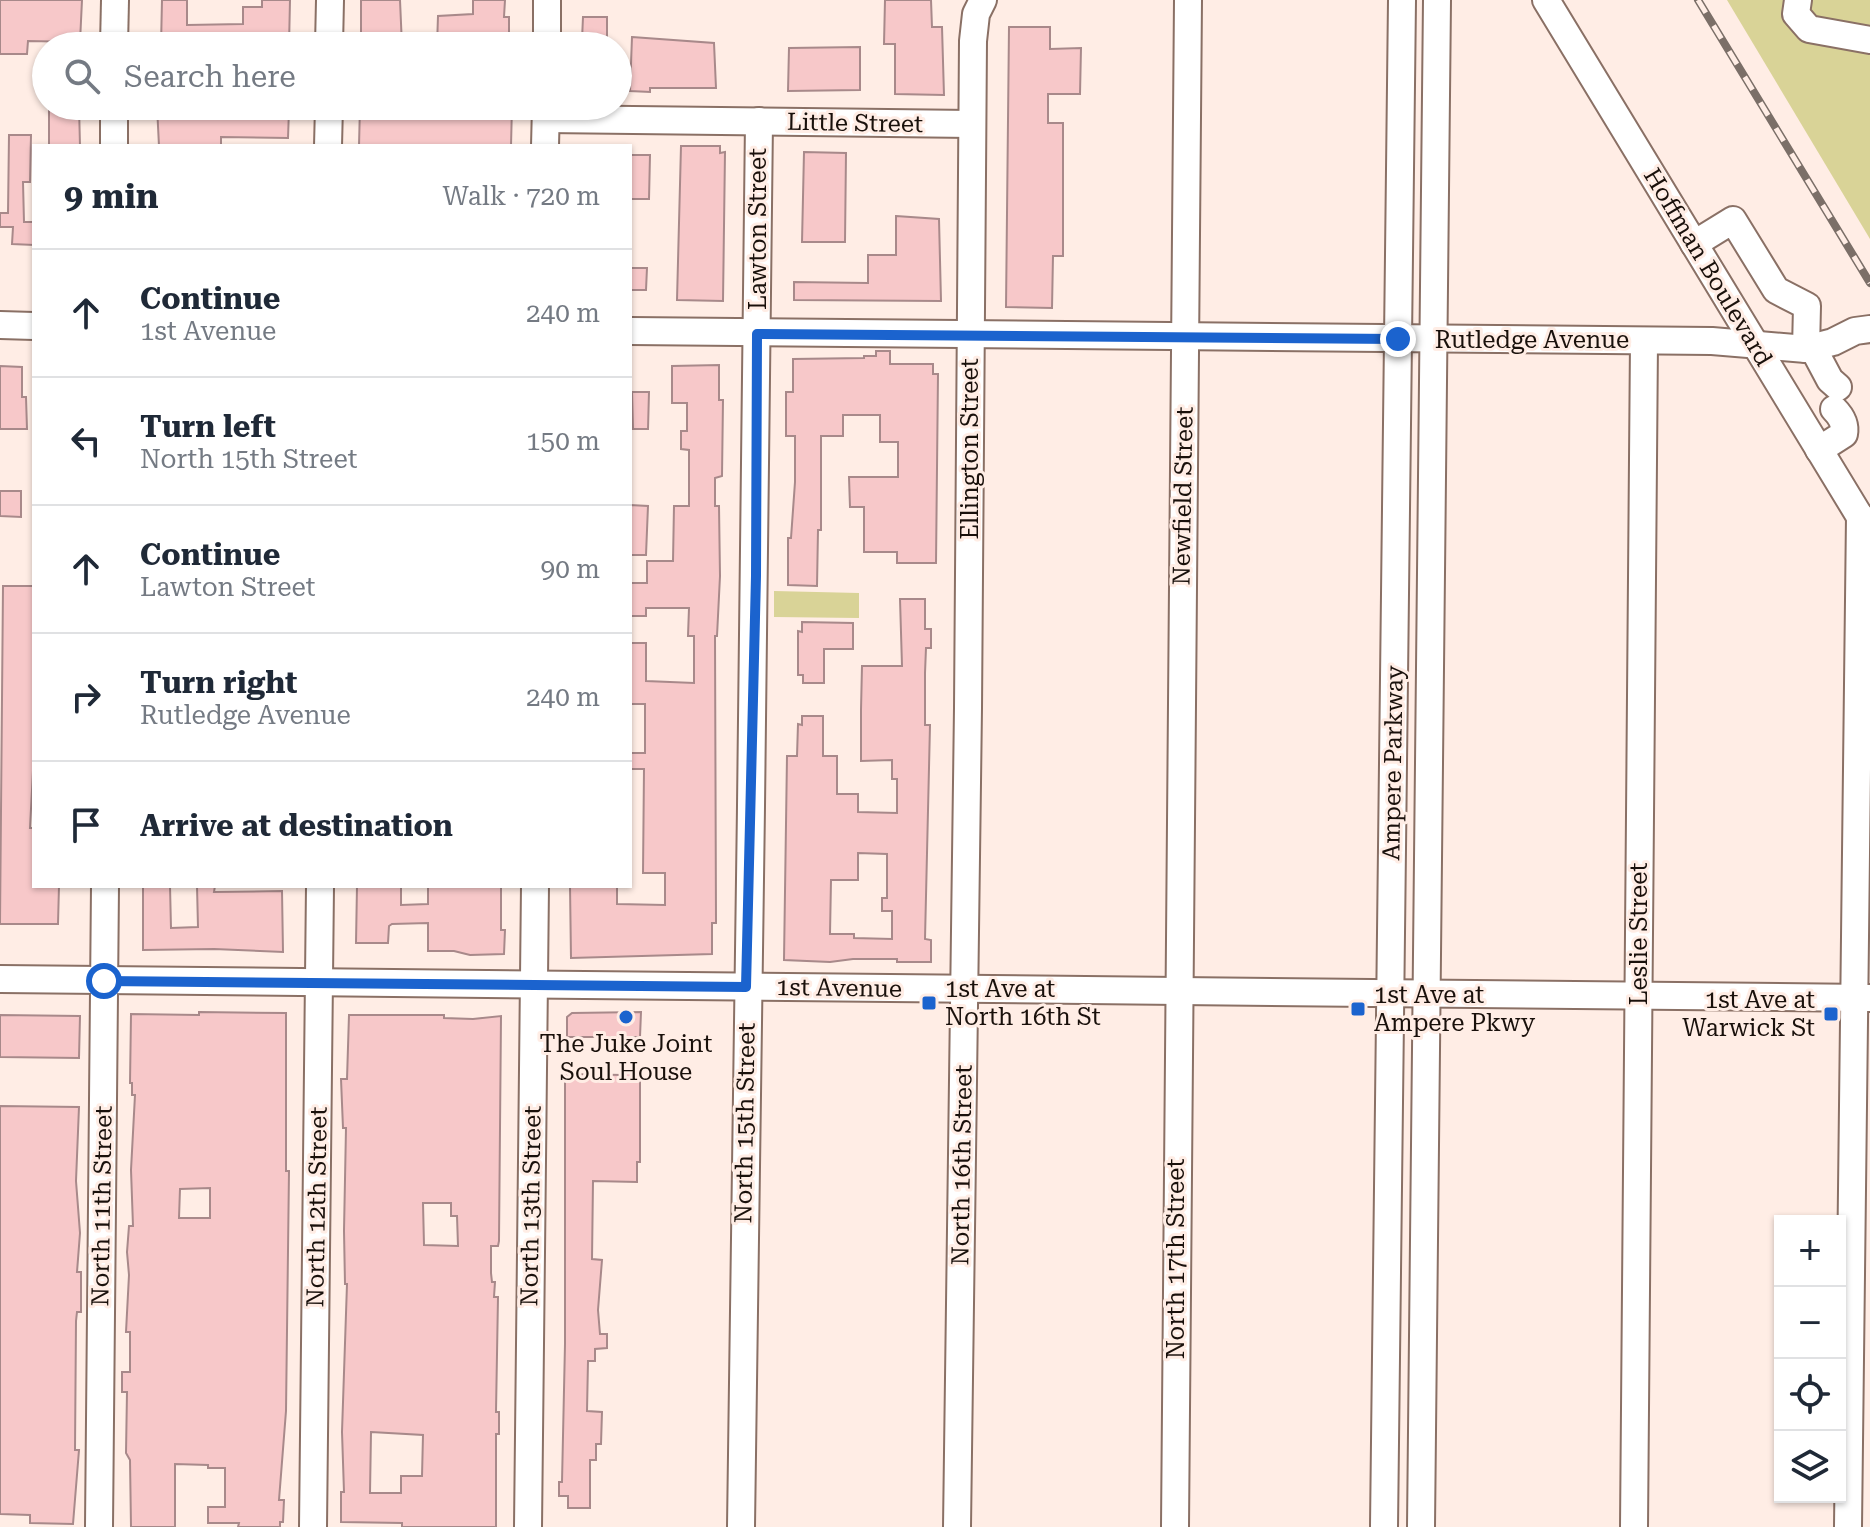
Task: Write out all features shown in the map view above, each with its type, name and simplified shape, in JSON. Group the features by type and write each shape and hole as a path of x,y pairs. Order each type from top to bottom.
{"street":[{"path":"114,32 115,0"},
{"path":"329,32 330,0"},
{"path":"547,0 547,32"},
{"name":"Ellington Street","path":"968,708 974,26 983,0"},
{"name":"Newfield Street","path":"1178,991 1188,0"},
{"name":"Ampere Parkway","path":"1384,1527 1402,0"},
{"name":"Ampere Parkway","path":"1421,1527 1437,0"},
{"name":"Hoffman Boulevard","path":"1546,0 1865,524"},
{"path":"1798,0 1796,14 1809,29 1870,40"},
{"name":"Little Street","path":"632,116 972,124"},
{"path":"114,120 114,144"},
{"path":"328,144 329,120"},
{"path":"545,144 546,120"},
{"name":"Lawton Street","path":"756,576 759,121"},
{"path":"1694,244 1733,220 1776,290 1807,306 1809,349 1836,398 1845,429 1844,434 1819,450"},
{"name":"Rutledge Avenue","path":"632,331 1644,341 1754,343 1809,349 1833,342 1865,324"},
{"path":"0,325 32,326"},
{"name":"Leslie Street","path":"1634,1527 1644,341"},
{"path":"1848,1527 1860,1409 1865,524"},
{"name":"North 15th Street","path":"741,1527 746,987 756,576"},
{"name":"North 16th Street","path":"957,1527 968,708"},
{"name":"North 11th Street","path":"99,1527 105,888"},
{"name":"North 12th Street","path":"313,1527 320,888"},
{"name":"North 13th Street","path":"528,1527 535,888"},
{"name":"1st Avenue","path":"0,979 1862,998"},
{"name":"North 17th Street","path":"1175,1527 1178,991"}],"shaded area":[{"path":"1727,0 1870,0 1870,239"},
{"path":"774,591 859,593 859,618 774,617"}],"building":[{"path":"0,0 82,0 80,32 32,32 27,54 0,54"},
{"path":"162,0 187,0 187,25 243,24 243,7 262,7 262,0 290,0 289,32 161,32"},
{"path":"361,0 400,0 401,32 361,32"},
{"path":"473,0 505,0 504,17 509,17 509,32 437,32 438,16 473,14"},
{"path":"885,0 931,0 932,27 942,27 944,95 895,94 895,44 884,44"},
{"path":"583,17 607,17 607,32 582,32"},
{"path":"1009,27 1050,27 1050,49 1081,48 1080,94 1048,94 1048,123 1063,123 1063,256 1053,256 1052,308 1006,307"},
{"path":"632,37 714,43 716,88 650,88 650,92 632,91"},
{"path":"860,47 860,90 788,91 789,48"},
{"path":"49,120 79,120 80,144 49,144"},
{"path":"158,120 289,120 288,138 221,137 221,144 159,144"},
{"path":"360,120 512,120 511,144 359,144"},
{"path":"9,135 31,135 30,182 23,182 24,222 32,222 32,245 12,244 13,227 0,227 0,213 8,213"},
{"path":"681,146 720,146 720,153 725,152 723,301 677,300"},
{"path":"804,152 846,153 845,242 802,242"},
{"path":"632,155 650,155 649,199 632,199"},
{"path":"896,216 939,219 941,301 794,300 794,282 868,283 868,255 896,255"},
{"path":"632,268 647,268 646,290 632,290"},
{"path":"876,351 890,351 890,364 933,364 933,374 938,374 936,563 897,563 897,552 864,552 864,507 850,507 849,477 898,477 898,442 880,442 880,415 843,415 843,436 821,436 821,530 818,530 817,586 788,585 795,436 786,436 786,392 793,392 793,359 864,358 876,356"},
{"path":"719,365 719,400 723,400 722,476 715,478 715,506 719,506 720,576 715,636 716,923 712,923 712,954 571,958 570,888 617,888 617,904 665,905 665,873 643,873 644,769 632,769 632,753 645,753 645,704 632,704 632,643 646,643 646,681 694,683 694,636 688,636 689,608 646,608 646,616 632,616 632,583 647,583 647,561 673,561 674,506 689,506 689,450 681,449 681,431 687,431 687,403 672,403 672,366"},
{"path":"0,366 22,367 22,397 26,397 27,429 0,429"},
{"path":"632,392 649,392 648,429 633,429"},
{"path":"0,491 21,491 21,517 0,516"},
{"path":"632,505 648,506 646,555 632,555"},
{"path":"3,586 32,586 32,888 59,888 58,924 0,924"},
{"path":"900,599 925,599 925,629 931,629 931,648 926,648 925,673 925,725 930,725 925,939 931,940 931,962 897,962 897,959 830,962 784,960 787,756 797,756 798,724 802,725 802,716 823,716 823,756 837,756 837,794 858,794 858,812 897,813 897,779 892,779 892,760 861,761 862,666 902,666","holes":["858,853 887,854 887,898 882,898 882,911 892,911 892,939 830,934 831,880 858,880"]},
{"path":"802,622 853,623 853,649 824,649 824,683 803,683 803,675 798,675 798,631 802,632"},
{"path":"143,888 170,888 171,928 198,927 197,888 215,888 214,892 282,891 283,952 143,950"},
{"path":"357,888 401,888 401,905 428,904 428,888 501,888 504,954 428,951 428,923 392,924 389,926 388,943 356,943"},
{"path":"199,1012 286,1013 286,1171 289,1171 286,1411 279,1500 284,1500 280,1527 208,1523 208,1507 225,1507 225,1468 175,1464 175,1527 131,1527 130,1460 126,1453 127,1392 122,1392 122,1372 130,1372 130,1332 126,1332 127,1252 129,1226 133,1226 131,1170 135,1095 132,1095 130,1083 131,1014 199,1015","holes":["210,1188 210,1218 179,1218 180,1189"]},
{"path":"641,1012 640,1037 567,1037 567,1017 572,1013"},
{"path":"0,1015 80,1016 79,1058 0,1057"},
{"path":"349,1015 444,1015 444,1018 473,1019 501,1016 499,1241 498,1246 491,1246 494,1297 498,1297 496,1527 402,1527 402,1523 341,1522 347,1284 344,1231 346,1128 343,1128 341,1079 347,1079","holes":["423,1203 451,1203 451,1216 457,1216 458,1246 424,1245","371,1432 423,1435 422,1476 401,1476 401,1493 370,1493"]},
{"path":"624,1069 640,1069 640,1162 637,1162 637,1182 593,1181 592,1259 602,1260 598,1310 600,1334 607,1334 607,1348 595,1349 595,1361 588,1361 587,1411 602,1412 601,1444 596,1444 596,1460 590,1460 590,1508 568,1508 568,1496 559,1496 559,1482 562,1482 565,1344 565,1074 624,1075"},
{"path":"0,1106 79,1107 76,1181 80,1233 77,1272 81,1272 81,1312 77,1312 76,1321 75,1450 79,1450 73,1524 30,1523 30,1515 0,1514"}],"railway":[{"path":"1698,0 1870,283"}],"place":[{"name":"1st Ave at North 16th St","path":"929,1003"},
{"name":"1st Ave at Ampere Pkwy","path":"1358,1009"},
{"name":"1st Ave at Warwick St","path":"1831,1014"},
{"name":"The Juke Joint Soul House","path":"626,1017"}],"route":[{"path":"104,981 746,987 756,576 757,334 1398,339"}]}
